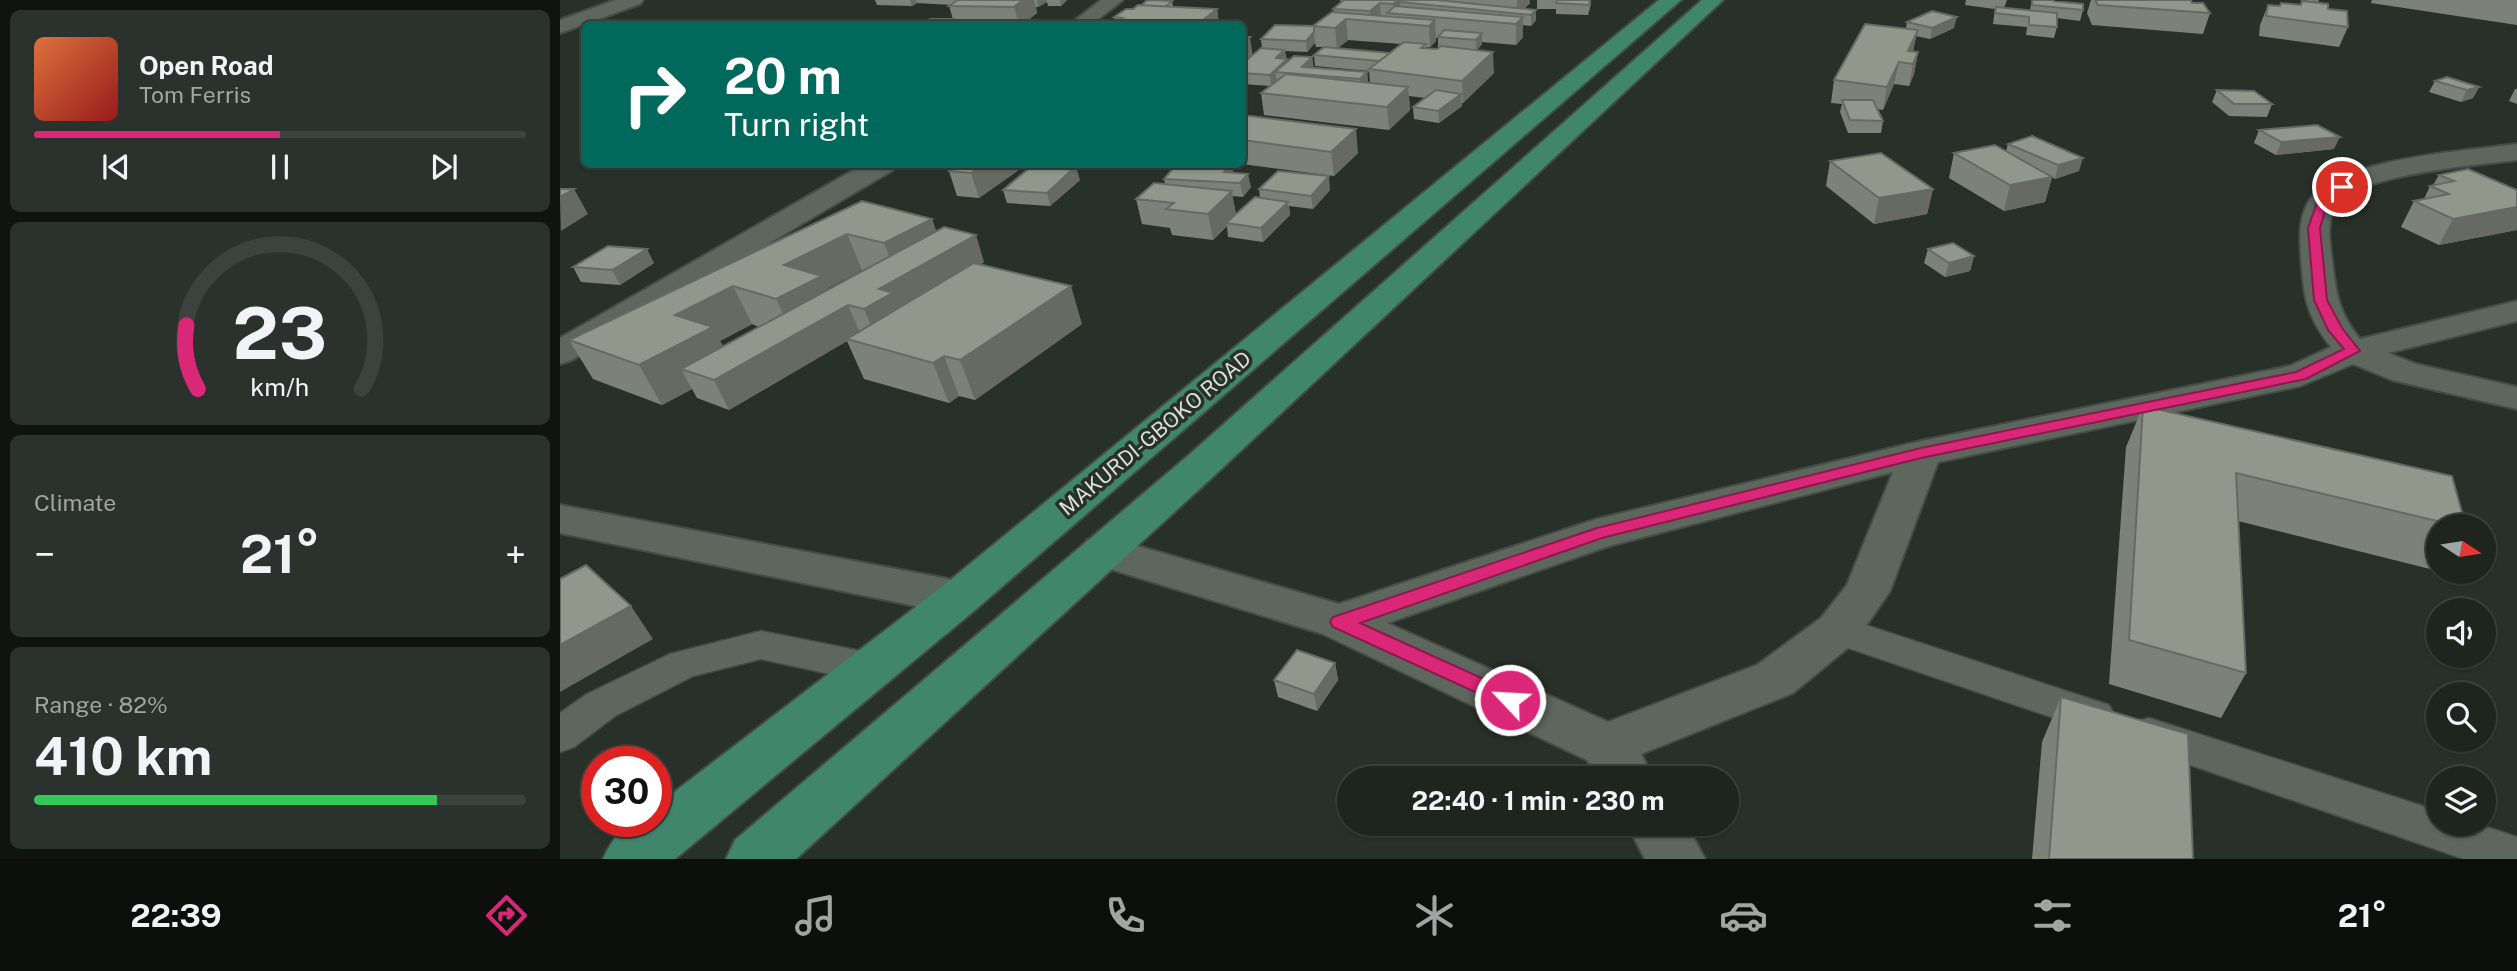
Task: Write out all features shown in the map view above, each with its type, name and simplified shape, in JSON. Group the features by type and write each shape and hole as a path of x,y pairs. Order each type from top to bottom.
{"main road":[{"name":"MAKURDI-GBOKO ROAD","path":"632,859 959,598 1671,0"},
{"path":"755,859 1103,551 1713,0"}],"street":[{"path":"560,27 633,0"},
{"path":"1084,21 1113,0"},
{"path":"2517,152 2397,169 2342,187 2322,203 2314,228 2320,300 2335,330 2352,351 2404,372 2517,398"},
{"path":"560,353 877,168"},
{"path":"1340,622 1597,534 1921,453 2300,376 2352,351 2517,311"},
{"path":"1103,551 1340,622 1616,762 1775,679 1838,630 1867,590 1921,453"},
{"path":"560,519 959,598"},
{"path":"1662,836 1676,859"}],"lane":[{"path":"1838,630 2517,858"},
{"path":"560,735 601,705 683,664 761,645 871,668"}],"building":[{"path":"958,0 1023,0 1014,7 949,6"},
{"path":"1147,0 1172,1 1165,7 1141,6"},
{"path":"1344,0 1398,0 1393,4 1380,3 1370,11 1333,9"},
{"path":"1436,0 1536,10 1531,15 1400,2"},
{"path":"1557,0 1590,0 1589,5 1556,3"},
{"path":"2032,0 2083,4 2083,10 2032,5"},
{"path":"2095,0 2191,0 2192,3 2203,3 2210,13 2098,5"},
{"path":"2302,1 2328,4 2328,9 2347,11 2348,27 2266,16 2268,5 2301,5"},
{"path":"1138,5 1217,9 1202,21 1118,21 1123,18 1114,17 1126,9 1133,9"},
{"path":"1395,6 1523,17 1516,24 1387,13"},
{"path":"1996,7 2057,13 2057,27 2029,25 2029,17 1995,13"},
{"path":"1932,11 1957,17 1932,28 1907,22"},
{"path":"1332,12 1435,20 1429,26 1346,19 1335,28 1313,26"},
{"path":"955,19 959,21 925,21"},
{"path":"1865,24 1918,30 1908,51 1918,52 1913,64 1899,62 1887,87 1834,80"},
{"path":"1275,25 1314,26 1314,32 1306,41 1261,39"},
{"path":"1444,30 1482,33 1476,40 1438,37"},
{"path":"1404,42 1426,44 1421,48 1437,49 1441,46 1493,52 1462,81 1369,69"},
{"path":"1324,47 1390,53 1379,61 1314,55"},
{"path":"1261,48 1284,50 1276,58 1287,59 1270,75 1246,73 1246,61"},
{"path":"1294,56 1312,57 1302,67 1367,72 1360,79 1275,72"},
{"path":"1286,74 1408,87 1387,107 1261,93"},
{"path":"2447,77 2479,87 2467,90 2435,81"},
{"path":"1436,90 1461,94 1438,111 1413,107"},
{"path":"2217,90 2254,91 2272,104 2234,104"},
{"path":"1842,100 1873,100 1883,121 1850,120"},
{"path":"1246,115 1356,129 1331,152 1246,141"},
{"path":"2317,125 2340,137 2281,142 2259,130"},
{"path":"2032,136 2083,158 2058,165 2008,144"},
{"path":"1995,145 2052,177 2010,185 1954,153"},
{"path":"1881,153 1933,189 1879,198 1830,161"},
{"path":"953,168 978,168 971,173 949,171"},
{"path":"1029,168 1074,168 1047,193 1003,190"},
{"path":"1173,168 1228,168 1224,172 1248,174 1240,183 1164,179"},
{"path":"2468,169 2517,190 2517,207 2453,219 2414,201 2449,194 2430,186 2454,181 2439,175"},
{"path":"1278,171 1329,176 1311,196 1259,189"},
{"path":"1154,183 1232,191 1208,214 1166,209 1174,203 1136,199"},
{"path":"560,189 574,189 560,197"},
{"path":"1255,197 1288,202 1261,228 1226,223"},
{"path":"862,201 932,219 884,243 847,234 784,265 822,276 776,299 733,286 675,315 713,327 639,365 569,340"},
{"path":"944,227 976,235 879,289 893,293 864,309 848,305 714,380 681,369"},
{"path":"1953,243 1974,256 1949,263 1928,249"},
{"path":"608,246 647,249 612,270 573,267"},
{"path":"974,263 1071,286 960,360 944,356 933,363 847,339"},
{"path":"2143,406 2452,476 2462,514 2426,514 2426,518 2236,473 2246,673 2129,640"},
{"path":"586,565 631,606 560,645 560,579"},
{"path":"1297,650 1335,663 1314,694 1274,680"},
{"path":"2061,697 2188,734 2193,859 2049,859"}],"route":[{"path":"1510,700 1340,622 1597,534 1921,453 2300,376 2352,351 2335,330 2320,300 2314,228 2322,203 2342,187"}]}
